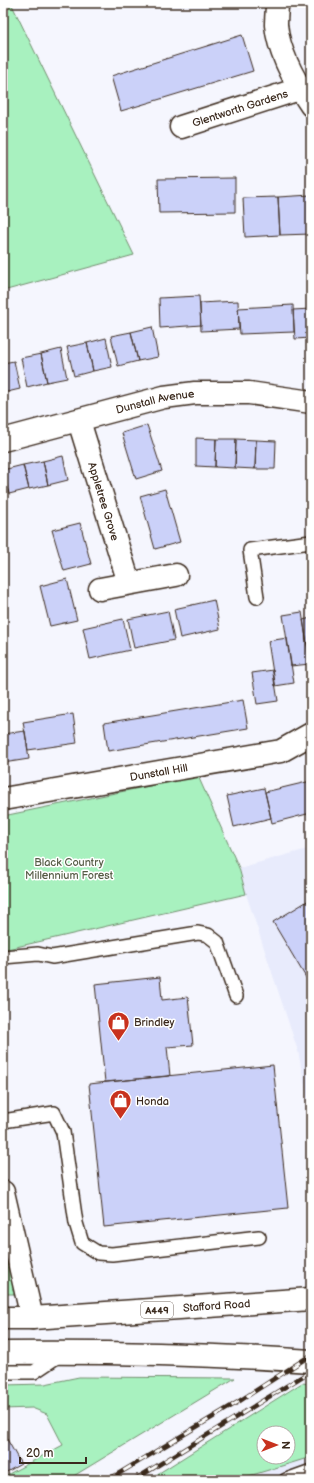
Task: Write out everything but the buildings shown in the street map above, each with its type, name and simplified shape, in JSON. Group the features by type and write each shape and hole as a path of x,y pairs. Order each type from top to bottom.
{"main road":[{"name":"Glentworth Gardens","path":"181,127 305,97 281,49 276,25 277,3"},
{"name":"Dunstall Avenue","path":"3,440 164,397 195,393 249,393 311,402"},
{"name":"Appletree Grove","path":"78,421 129,583"},
{"path":"100,589 176,575"},
{"name":"Dunstall Hill","path":"3,799 281,751 311,734"},
{"path":"3,1192 32,1318"},
{"name":"Stafford Road","path":"3,1318 32,1318 311,1300"},
{"path":"3,1352 64,1352 311,1361"}],"lane":[{"path":"257,597 250,550 311,542"},
{"path":"3,957 38,954 52,956 198,932 208,935 217,942 236,996"},
{"path":"3,1121 54,1114 63,1132 76,1223 82,1243 98,1253 112,1254 259,1237"},
{"path":"3,1372 34,1372 64,1352"},
{"path":"286,1480 311,1472"}],"shaded area":[{"path":"311,848 311,1117 298,1051 246,894 239,868"},
{"path":"311,1457 311,1480 236,1480 285,1465 296,1465 296,1462"}],"green space":[{"path":"3,3 11,3 134,255 3,291"},
{"name":"Black Country Millennium Forest","path":"198,776 239,868 246,894 3,950 3,816"},
{"path":"3,1240 16,1294 3,1294"},
{"path":"79,1377 235,1378 67,1480 3,1480 3,1477 63,1445 47,1414 32,1408 3,1409 3,1385 45,1384"},
{"path":"302,1383 311,1384 311,1457 296,1462 296,1425 256,1425 256,1465 285,1465 236,1480 148,1480"}],"railway":[{"path":"108,1480 238,1402 311,1355"},
{"path":"134,1480 311,1371"}],"place":[{"name":"Brindley","path":"119,1042"},
{"name":"Honda","path":"121,1120"}]}
